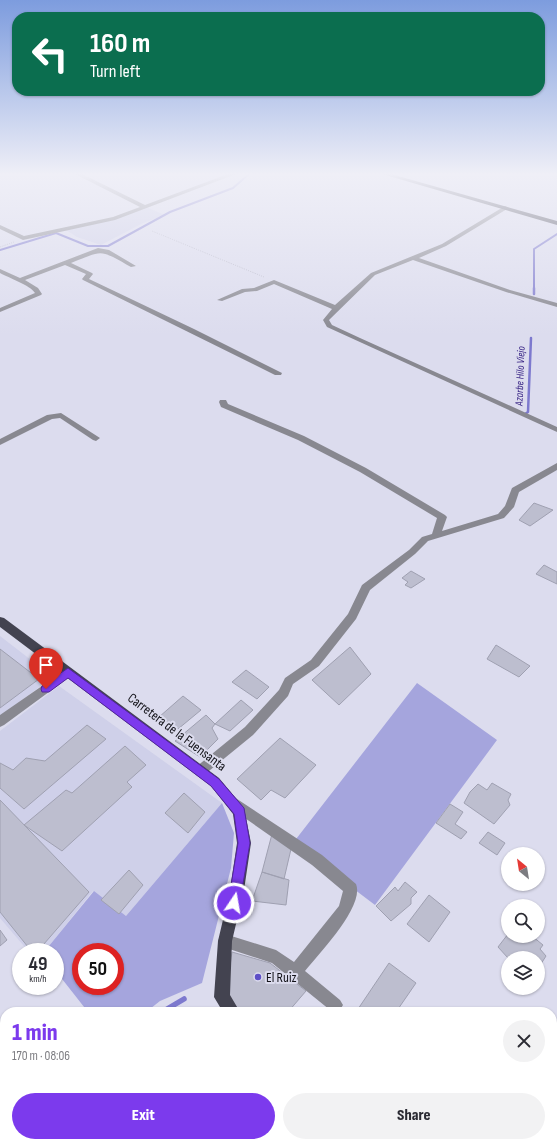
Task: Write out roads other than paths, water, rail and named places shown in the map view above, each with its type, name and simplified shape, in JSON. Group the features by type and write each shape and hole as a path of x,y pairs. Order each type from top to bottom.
{"main road":[{"name":"Carretera de la Fuensanta","path":"0,621 215,782 240,812 244,843 237,890 225,941 222,997 229,1007"}],"street":[{"path":"1,228 23,238 71,228"},
{"path":"472,228 444,244 414,258 373,274 336,308 326,320 329,326 557,430"},
{"path":"20,280 98,250 107,251 133,266"},
{"path":"414,258 508,291 557,305"},
{"path":"64,262 90,274 85,279 278,373"},
{"path":"0,271 36,289 39,294 0,310"},
{"path":"220,300 244,290 255,290 274,282 336,308"},
{"path":"223,402 224,405 301,438 363,470 442,517 436,535"},
{"path":"0,442 50,417 61,415 96,438"},
{"path":"200,771 249,731 284,693 288,682 315,663 352,616 366,588 412,552 424,539 501,516 509,507 515,490 557,466"},
{"path":"0,722 68,672"},
{"path":"230,801 317,860 351,889 345,910 294,972"},
{"path":"225,941 276,957 335,1005"}],"waterway":[{"path":"0,250 56,233 88,246 108,246 142,228"},
{"name":"Azarbe Hilo Viejo","path":"534,294 534,249 557,234"},
{"name":"Azarbe Hilo Viejo","path":"525,414 528,412 531,338"},
{"path":"170,1007 184,999"}],"place":[{"name":"El Ruiz","path":"258,977"}]}
